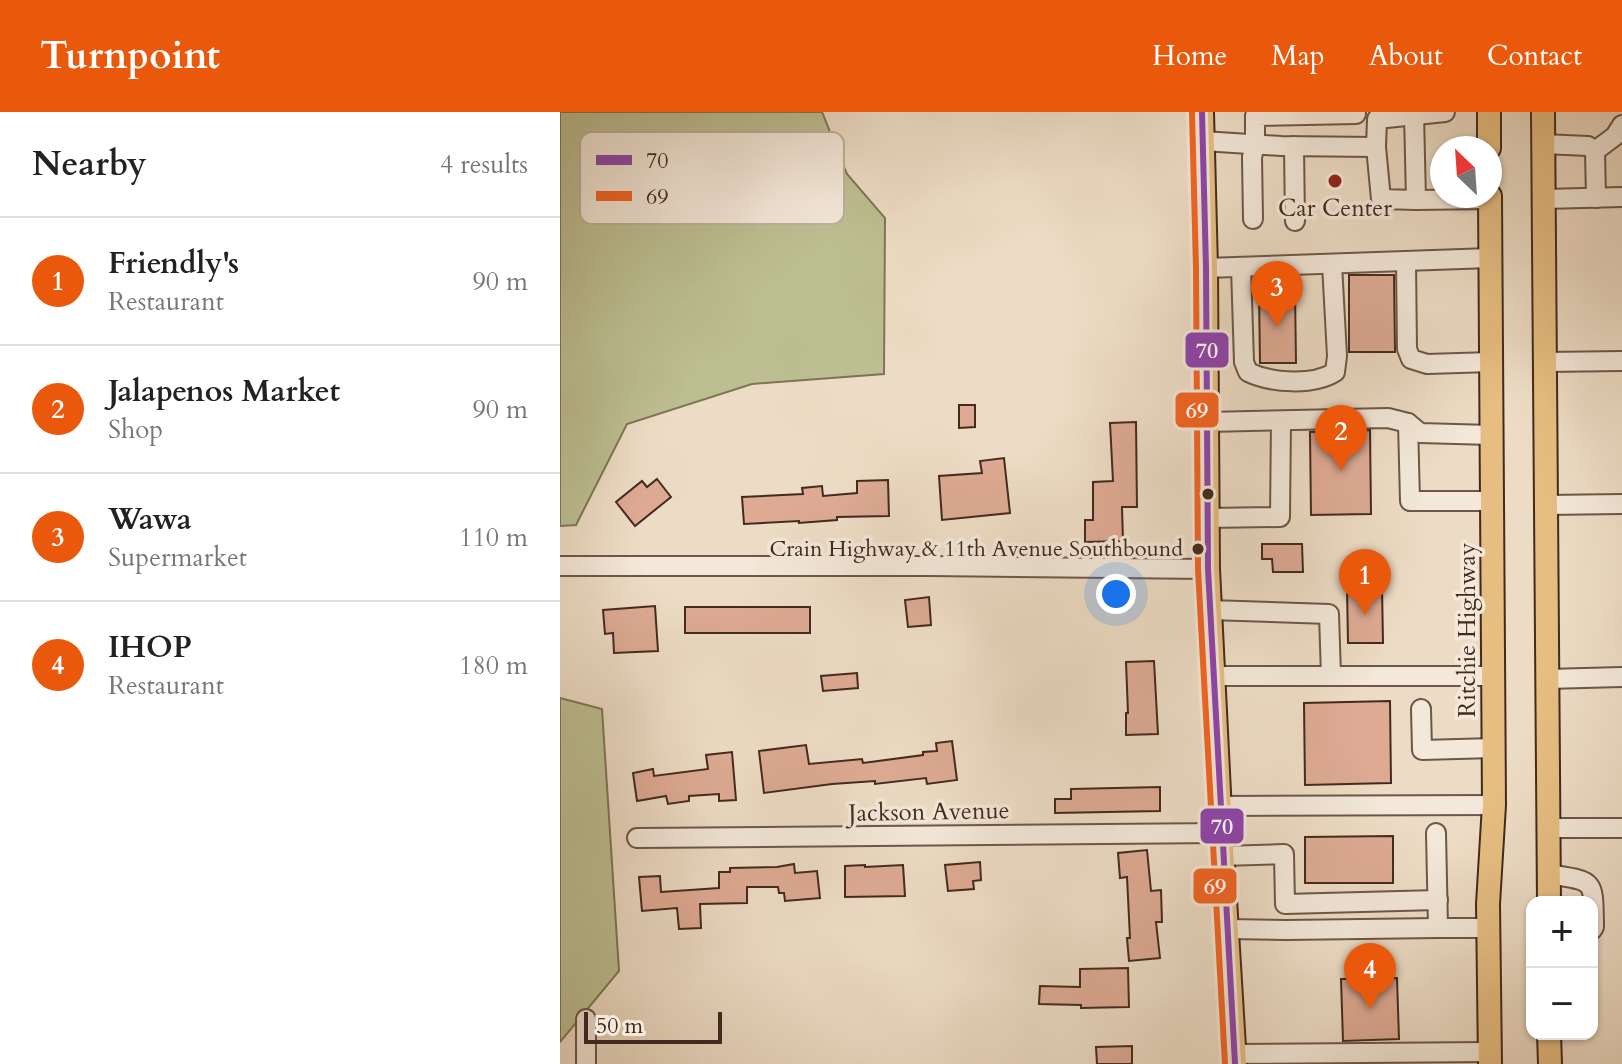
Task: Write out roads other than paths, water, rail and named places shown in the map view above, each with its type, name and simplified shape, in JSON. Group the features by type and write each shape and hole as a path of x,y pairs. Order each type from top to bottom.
{"main road":[{"path":"1202,112 1208,569 1235,1059"},
{"path":"1489,112 1489,136"},
{"path":"1543,112 1549,896"},
{"name":"Ritchie Highway","path":"1490,208 1494,748 1488,904 1490,1058"},
{"path":"1549,1040 1550,1064"}],"street":[{"path":"1430,200 1381,199 1377,119 1445,112"},
{"path":"1253,219 1255,116 1356,114"},
{"path":"1414,114 1416,200"},
{"path":"1595,151 1615,136 1622,125"},
{"path":"1203,141 1376,147"},
{"path":"1543,144 1588,146 1595,151"},
{"path":"1294,146 1295,221"},
{"path":"1595,151 1596,198"},
{"path":"1544,199 1622,197"},
{"path":"1206,268 1490,258"},
{"path":"1406,261 1407,349 1411,359 1427,364 1491,362"},
{"path":"1241,267 1244,362 1248,372 1301,382 1326,378 1335,372 1337,356 1332,264"},
{"path":"1545,362 1622,361"},
{"path":"1207,422 1388,418 1408,423 1420,433 1491,435"},
{"path":"1207,518 1280,517 1281,421"},
{"path":"1408,423 1410,501 1492,501"},
{"path":"1546,505 1622,504"},
{"path":"560,566 1208,569"},
{"path":"1210,610 1329,614 1331,676"},
{"path":"1213,676 1493,676"},
{"path":"1547,679 1622,677"},
{"path":"1421,709 1422,750 1494,748"},
{"path":"1220,806 1494,805"},
{"path":"1548,828 1622,828"},
{"name":"Jackson Avenue","path":"637,838 1221,833"},
{"path":"1436,833 1438,928"},
{"path":"1222,856 1284,854 1286,930"},
{"path":"1548,874 1584,880 1593,896"},
{"path":"1285,904 1438,900"},
{"path":"1228,929 1489,928"},
{"path":"586,1019 586,1064"},
{"path":"1235,1059 1490,1058"}],"place":[{"name":"Car Center","path":"1335,181"},
{"name":"Wawa","path":"1277,327"},
{"name":"Jalapenos Market","path":"1341,471"},
{"name":"Crain Highway & 11th Avenue Southbound","path":"1198,549"},
{"name":"Friendly's","path":"1365,615"},
{"name":"IHOP","path":"1370,1009"}]}
